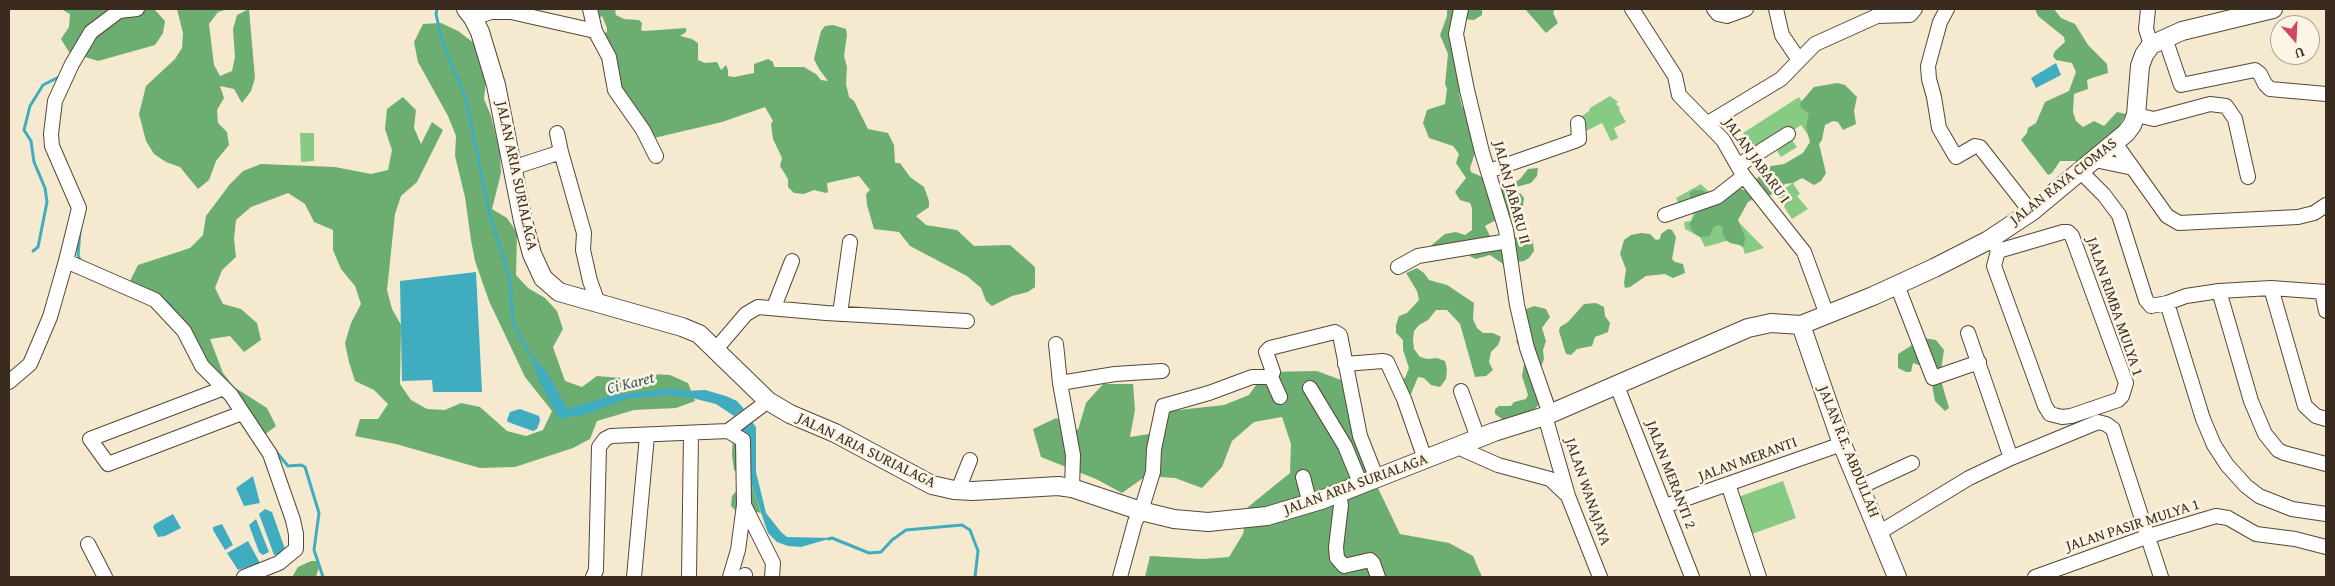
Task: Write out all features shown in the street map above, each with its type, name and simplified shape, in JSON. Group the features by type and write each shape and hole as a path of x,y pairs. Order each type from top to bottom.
{"main road":[{"path":"2158,41 2273,9"},
{"name":"JALAN ARIA SURIALAGA","path":"470,13 496,85 523,221 538,269 550,285 559,292 682,327 698,334 768,400 790,414 843,437 923,481 939,487 958,490 1046,485 1072,488 1141,512 1189,521 1226,521 1282,513 1339,494 1478,438 1548,415 1748,328 1771,323 1801,325"},
{"name":"JALAN RAYA CIOMAS","path":"1801,325 1995,244 2030,212 2115,143 2132,125 2136,115 2140,66 2158,41"},
{"name":"JALAN R.E. ABDULLAH","path":"1801,325 1842,444 1897,577"}],"street":[{"path":"9,382 30,364 50,317 78,214 52,146 51,134 55,101 72,64 91,32 119,11 137,9"},
{"path":"590,9 594,31 609,56 616,90 643,130 656,156"},
{"name":"JALAN JABARU II","path":"1461,9 1456,34 1467,90 1508,240 1523,331 1548,415"},
{"name":"JALAN JABARU I","path":"1632,9 1675,76 1679,95 1723,140 1741,170 1804,252 1827,314"},
{"path":"1714,9 1718,14 1727,16 1746,9"},
{"path":"1776,9 1782,35 1799,60"},
{"path":"1708,123 1790,72 1815,44 1839,31 1877,16 1910,15 1916,9"},
{"path":"1947,9 1940,22 1928,66 1939,128 1956,157 1974,146 1980,147 2030,212"},
{"path":"2148,9 2146,29 2158,41 2181,85 2255,70 2259,72 2264,84 2270,89 2326,94"},
{"path":"470,13 491,10 511,12 594,31"},
{"path":"2136,115 2154,119 2210,104 2226,106 2235,119 2248,177"},
{"path":"1489,171 1579,139 1578,123"},
{"path":"557,133 584,233 583,250 590,281 598,303"},
{"path":"1665,215 1717,197 1740,180 1741,170 1788,134"},
{"path":"2115,143 2167,216 2179,223 2298,217 2314,213 2326,205"},
{"path":"512,168 561,152"},
{"path":"2095,160 2133,168"},
{"path":"2080,172 2104,195 2119,215 2148,303 2154,306 2186,296 2219,291 2271,288 2324,292 2326,311"},
{"name":"JALAN RIMBA MULYA 1","path":"2063,232 2070,233 2126,382 2122,396 2118,400 2070,416 2062,417 2050,414 2045,406 1994,266 1995,244 2063,232"},
{"path":"1398,267 1418,256 1508,240"},
{"path":"840,314 850,242"},
{"path":"66,261 154,300 184,330 202,366 224,388 270,454 288,501 296,534 296,549 289,557 279,563 244,577"},
{"path":"774,307 792,261"},
{"path":"1897,285 1932,376 1936,378 1979,362"},
{"path":"2271,288 2305,406 2316,416 2326,419"},
{"path":"2219,291 2255,413 2265,434 2278,450 2284,453 2326,464"},
{"path":"2167,303 2203,419 2214,444 2227,465 2246,486 2259,496 2292,509 2326,514"},
{"path":"716,349 752,309 758,307 840,314 967,321"},
{"path":"1280,397 1271,377 1273,372 1266,352 1270,348 1335,332 1338,333 1341,338 1360,436 1377,479"},
{"path":"1968,333 2011,458"},
{"path":"1056,344 1060,383 1073,455 1072,488"},
{"path":"1345,364 1388,362 1404,399 1425,460"},
{"path":"1060,383 1115,374 1162,371"},
{"path":"1120,577 1135,522 1141,512 1153,472 1154,449 1163,406 1210,393 1252,376 1271,377"},
{"name":"JALAN MERANTI 2","path":"1617,386 1692,577"},
{"path":"224,388 90,439 108,464 242,413"},
{"path":"1310,388 1345,446 1361,485"},
{"path":"1460,391 1478,438"},
{"path":"593,577 596,570 599,447 605,439 611,436 647,436 732,428 768,400"},
{"name":"JALAN WANAJAYA","path":"1548,415 1568,496 1599,577"},
{"path":"1880,532 1970,478 2011,458 2098,422 2106,424 2113,429 2161,577"},
{"path":"730,577 738,550 744,505 743,440 732,428"},
{"path":"689,577 691,433"},
{"path":"634,577 647,436"},
{"name":"JALAN MERANTI","path":"1665,506 1842,444"},
{"path":"1461,445 1464,450 1498,466 1550,479 1568,496"},
{"path":"958,490 970,460"},
{"path":"1860,487 1912,463"},
{"path":"1303,477 1310,504"},
{"path":"1728,484 1759,577"},
{"path":"1339,494 1341,504 1336,547 1337,558 1344,566 1370,560 1374,563 1378,577"},
{"path":"744,505 773,563 772,577"},
{"name":"JALAN PASIR MULYA 1","path":"2035,577 2148,536 2216,516 2228,518 2256,534 2295,539 2326,547"},
{"path":"88,544 106,577 118,577"}],"green space":[{"path":"61,9 155,10 165,21 163,33 155,45 98,61 69,52 61,39 69,27 70,14"},
{"path":"177,9 228,9 218,12 209,24 214,65 220,76 232,71 235,57 233,29 237,15 249,9 255,78 251,91 242,103 234,89 220,86 224,98 217,110 218,123 227,132 229,145 216,161 209,180 198,189 180,167 166,162 154,154 146,141 139,114 146,86 175,59 182,48 183,33"},
{"path":"594,9 615,9 616,15 624,19 639,20 642,23 641,30 644,31 686,28 686,32 680,36 692,39 698,43 698,60 705,63 717,62 721,70 726,65 728,76 734,77 754,73 754,64 768,59 773,62 774,67 804,67 816,74 821,80 828,81 814,59 821,31 825,26 833,25 846,29 844,56 847,67 846,84 849,97 854,101 868,129 888,133 894,145 895,163 900,163 910,177 924,187 929,207 916,216 926,225 957,230 974,246 1010,245 1035,267 1035,287 1028,292 1012,296 992,306 986,301 981,288 967,276 910,246 899,232 874,229 867,205 866,194 870,190 859,176 827,183 828,192 826,193 814,190 804,194 794,193 788,187 788,179 780,166 782,158 773,139 771,124 773,121 765,107 722,122 654,138 620,87 602,34 607,32 607,28 602,16 598,19"},
{"path":"1447,9 1482,9 1482,15 1474,20 1464,19 1461,14 1461,89 1459,93 1462,107 1469,113 1476,150 1470,168 1471,172 1500,185 1509,186 1520,179 1528,169 1538,168 1537,176 1531,183 1509,189 1521,194 1524,198 1523,206 1507,220 1494,221 1485,226 1493,242 1509,243 1516,237 1529,234 1533,242 1534,251 1524,261 1503,264 1490,255 1476,259 1471,257 1469,253 1450,255 1447,259 1436,261 1432,258 1428,248 1445,234 1456,232 1465,235 1472,230 1472,208 1470,203 1460,200 1455,192 1466,178 1456,163 1459,154 1453,146 1429,138 1423,123 1427,110 1445,104 1448,54 1440,35 1447,16"},
{"path":"1525,9 1555,9 1553,13 1558,23 1546,33"},
{"path":"2035,9 2054,9 2061,18 2075,24 2088,45 2107,64 2108,73 2087,80 2088,89 2074,94 2073,112 2076,121 2083,127 2094,121 2104,126 2117,112 2126,114 2116,131 2080,161 2060,161 2052,173 2048,175 2021,140 2027,133 2028,128 2036,123 2045,102 2069,91 2076,72 2072,63 2056,60 2053,56 2055,51 2065,42 2064,37 2038,16"},
{"path":"441,23 458,31 474,43 486,80 484,99 491,116 500,153 501,173 492,209 507,218 517,233 516,275 528,288 545,298 557,311 563,329 553,347 565,381 582,387 597,376 633,379 651,374 670,375 688,383 695,401 676,408 634,410 597,421 590,439 573,448 515,467 480,468 396,444 355,436 360,419 378,419 388,404 374,390 355,381 349,362 345,343 351,323 361,304 355,286 341,269 333,250 333,230 314,222 305,204 288,193 251,207 236,220 234,239 236,257 222,270 215,288 223,304 241,309 257,323 261,340 244,352 230,336 210,339 223,373 234,387 267,408 276,426 259,439 167,306 129,283 138,265 190,248 203,235 206,216 230,184 243,171 261,164 335,167 371,174 388,170 392,150 385,129 387,109 403,97 416,110 414,128 421,144 432,122 443,130 417,182 401,196 395,214 387,290 392,309 401,325 400,384 411,400 427,409 445,410 461,403 480,407 507,431 526,436 543,430 552,411 525,377 489,301 475,261 465,197 455,156 456,136 448,116 418,62 414,42 423,24"},
{"path":"1837,83 1845,85 1857,97 1854,111 1856,124 1843,130 1838,122 1833,121 1825,125 1822,140 1819,144 1826,173 1821,181 1814,185 1802,178 1793,183 1785,184 1776,194 1757,197 1748,202 1738,220 1745,237 1744,246 1730,243 1726,240 1723,235 1722,226 1717,225 1713,228 1710,236 1700,237 1695,234 1689,225 1698,210 1690,197 1690,193 1694,190 1702,190 1706,193 1706,202 1736,187 1749,192 1753,182 1771,166 1784,164 1803,153 1810,142 1806,128 1809,114 1801,108 1800,103 1814,87"},
{"path":"1610,96 1618,102 1616,104 1620,108 1619,110 1626,122 1614,128 1618,138 1611,141 1602,123 1580,134 1581,117 1590,108"},
{"path":"1799,97 1820,133 1811,139 1801,125 1788,134 1797,147 1781,157 1772,143 1755,153 1743,133"},
{"path":"300,133 314,133 314,161 301,162"},
{"path":"1793,183 1800,194 1797,196 1808,209 1792,219 1776,194"},
{"path":"1701,184 1764,248 1745,254 1743,248 1733,239 1705,247 1700,237 1685,229 1684,222 1691,221 1694,211 1688,202 1678,202 1676,198"},
{"path":"1668,229 1672,230 1676,237 1672,259 1683,264 1685,273 1673,278 1665,274 1646,276 1630,287 1625,288 1626,269 1620,254 1624,240 1631,235 1641,233 1650,234 1656,240 1660,239 1661,234"},
{"path":"1417,268 1429,280 1447,285 1474,303 1473,319 1477,328 1483,333 1493,333 1501,337 1498,345 1491,352 1489,362 1493,370 1486,376 1475,377 1460,324 1447,310 1436,310 1428,320 1419,325 1414,331 1414,349 1420,357 1428,359 1437,358 1445,361 1447,369 1446,379 1440,387 1431,385 1424,378 1418,377 1411,394 1404,397 1397,381 1405,378 1409,368 1403,350 1403,340 1396,333 1396,325 1399,316 1407,313 1419,300 1417,291 1406,273"},
{"path":"1596,303 1604,307 1605,316 1610,323 1608,332 1595,337 1592,346 1577,349 1571,355 1566,354 1559,331 1560,327 1568,322 1584,304"},
{"path":"1534,306 1546,309 1550,317 1542,328 1546,341 1541,367 1541,403 1530,413 1507,420 1502,419 1495,414 1495,409 1499,406 1511,406 1514,402 1526,399 1528,395 1522,376 1525,358 1516,341 1531,332 1524,314 1526,309"},
{"path":"1923,338 1936,340 1944,350 1940,377 1949,408 1945,411 1935,401 1932,385 1922,366 1913,363 1911,372 1898,368 1898,354"},
{"path":"1317,371 1341,380 1377,486 1400,534 1449,543 1473,556 1482,577 1145,577 1150,556 1203,559 1229,557 1243,534 1248,507 1290,473 1291,444 1282,417 1254,422 1232,441 1222,467 1202,488 1175,478 1146,476 1122,493 1096,479 1041,457 1033,429 1056,418 1078,430 1086,403 1103,384 1133,384 1135,410 1130,437 1155,433 1170,411 1224,405 1249,395 1265,372"},
{"path":"743,428 748,442 749,477 761,513 748,514 737,512 731,506 732,496 738,489 737,472 734,470 732,455 733,435"},
{"path":"1783,481 1796,518 1752,534 1738,497"},
{"path":"311,561 317,561 319,567 316,577 292,577 298,567"}],"water":[{"path":"2056,63 2061,75 2036,88 2031,78"},
{"path":"476,272 482,392 433,392 432,380 402,381 400,281"},
{"path":"528,350 550,377 567,409 613,395 676,388 686,391 705,390 726,396 737,401 744,409 734,416 716,404 692,398 666,395 627,399 587,414 559,419 540,382"},
{"path":"520,409 539,416 540,421 537,429 533,431 508,422 510,412"},
{"path":"749,418 756,427 756,472 766,513 787,537 832,538 801,547 788,546 777,542 768,533 749,477 748,442 741,425"},
{"path":"253,476 260,503 244,506 236,488"},
{"path":"265,509 272,512 285,549 279,555 274,555 259,514"},
{"path":"173,514 181,528 165,536 158,537 153,527"},
{"path":"256,519 269,552 263,555 259,552 249,525"},
{"path":"222,524 233,545 225,550 213,530 213,527"},
{"path":"248,541 260,563 238,570 227,553"}],"waterway":[{"name":"Ci Karet","path":"437,9 436,14 442,41 466,99 489,212 510,280 513,323 529,353"},
{"path":"33,251 38,247 47,202 45,188 34,162 31,141 24,130 30,106 43,85 61,76"},
{"path":"80,231 78,255 81,262"},
{"path":"162,298 168,302 176,313"},
{"path":"274,449 288,466 301,465 305,467 319,513 314,550 323,577"},
{"name":"Ci Karet","path":"828,539 832,538 869,553 881,552 892,540 906,530 962,525 970,530 978,551 975,577"}]}
